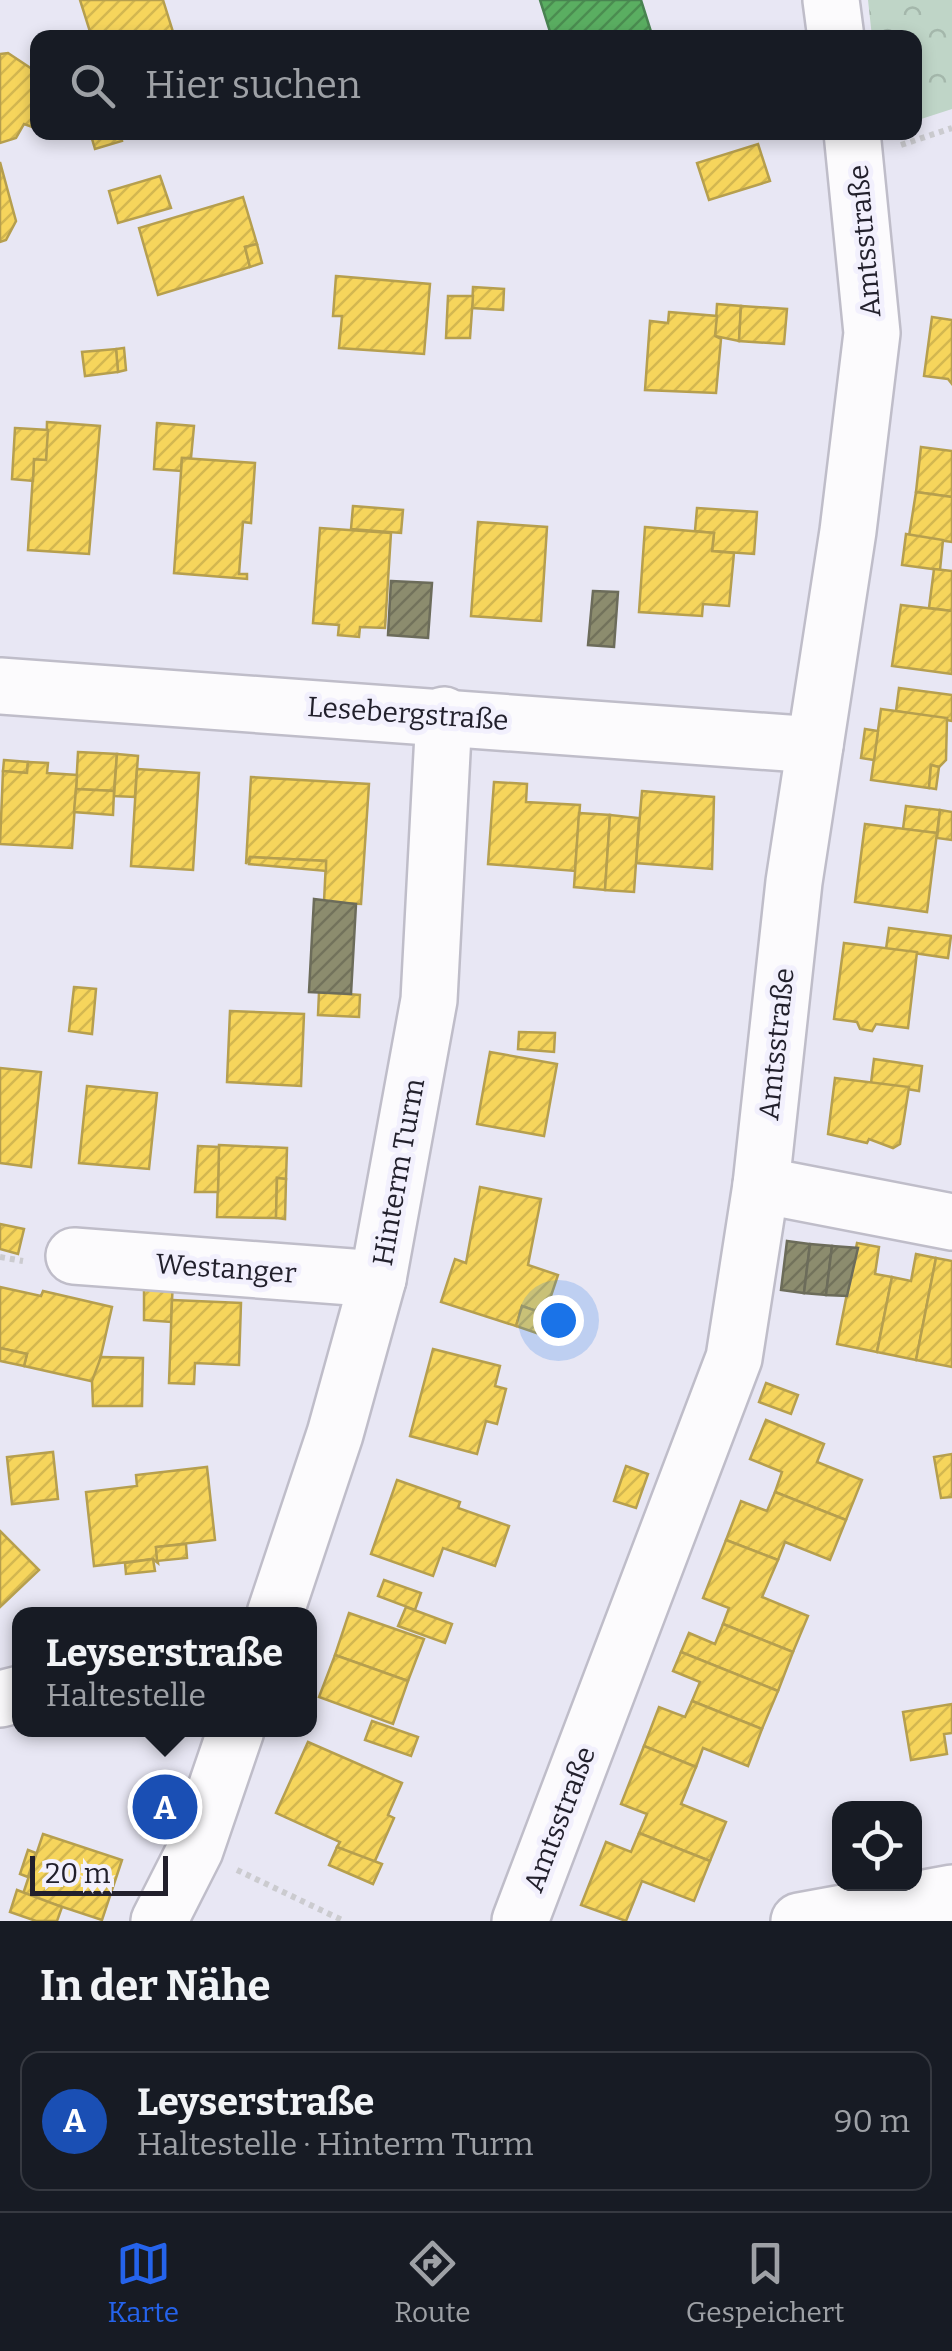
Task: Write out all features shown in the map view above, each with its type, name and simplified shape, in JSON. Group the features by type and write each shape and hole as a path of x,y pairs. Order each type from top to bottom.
{"street":[{"path":"832,0 835,30"},
{"name":"Amtsstraße","path":"520,1921 734,1358 761,1184 794,882 872,333 853,140"},
{"name":"Lesebergstraße","path":"0,686 444,714 815,745"},
{"name":"Hinterm Turm","path":"277,1607 335,1434 378,1279 430,1000 444,714"},
{"path":"761,1184 952,1222"},
{"name":"Westanger","path":"74,1256 378,1279"},
{"path":"159,1921 196,1850 234,1737"},
{"path":"799,1921 952,1893"}],"path":[{"path":"196,1850 344,1921"}],"green space":[{"path":"868,0 952,0 952,109 922,119 922,30 871,30"}],"building: Wohnen":[{"path":"80,0 163,0 172,30 89,30"},
{"path":"8,53 30,68 30,126 24,124 16,138 0,143 0,54"},
{"path":"92,140 122,140 122,141 95,149"},
{"path":"758,144 770,181 709,200 697,163"},
{"path":"0,162 16,221 6,240 0,242"},
{"path":"160,176 171,208 118,223 109,191"},
{"path":"243,197 257,244 245,247 250,267 158,295 139,228"},
{"path":"257,244 262,263 250,267 245,247"},
{"path":"336,276 430,284 424,354 339,348 342,316 333,316"},
{"path":"473,287 504,289 503,310 472,308"},
{"path":"448,296 473,296 470,338 446,338"},
{"path":"717,304 741,306 739,341 715,336"},
{"path":"741,306 787,309 784,344 739,341"},
{"path":"669,312 717,316 715,336 721,339 716,393 645,390 650,321 668,323"},
{"path":"932,317 952,320 952,384 948,379 924,376"},
{"path":"124,348 126,370 118,372 116,349"},
{"path":"116,349 118,372 85,376 82,352"},
{"path":"47,422 100,426 89,554 28,550 34,459 46,460"},
{"path":"157,423 194,426 191,458 182,458 181,471 154,469"},
{"path":"15,428 48,430 46,460 34,459 33,481 12,479"},
{"path":"921,447 952,451 952,497 916,492"},
{"path":"182,458 255,463 251,523 243,522 239,574 247,574 247,579 174,573"},
{"path":"916,492 952,497 952,542 909,536"},
{"path":"353,506 403,510 401,533 351,529"},
{"path":"697,508 757,512 754,554 712,551 714,533 695,531"},
{"path":"478,522 547,527 541,621 471,616"},
{"path":"645,527 714,533 712,551 734,553 729,606 703,604 702,616 639,612"},
{"path":"320,528 391,533 385,628 360,627 359,637 338,635 339,625 313,623"},
{"path":"906,534 943,540 940,570 902,565"},
{"path":"934,569 952,571 952,611 929,608"},
{"path":"901,605 952,611 952,674 892,666"},
{"path":"899,688 952,695 952,721 896,711"},
{"path":"881,709 947,718 946,760 939,767 931,765 929,788 871,780"},
{"path":"865,729 878,731 874,760 861,758"},
{"path":"78,752 117,754 114,791 76,789"},
{"path":"117,754 138,756 135,797 114,796"},
{"path":"4,760 28,762 27,773 3,771"},
{"path":"28,762 48,763 47,773 77,775 72,848 0,844 3,771 27,773"},
{"path":"931,765 939,767 936,789 929,788"},
{"path":"137,769 199,773 193,870 131,866"},
{"path":"251,777 369,784 361,904 324,902 326,861 250,857 246,864"},
{"path":"494,782 527,784 526,802 580,805 575,871 488,864"},
{"path":"76,789 114,791 113,815 74,812"},
{"path":"642,791 714,797 712,869 636,863"},
{"path":"906,806 940,810 937,833 903,829"},
{"path":"940,810 952,812 952,840 937,838"},
{"path":"579,813 610,815 605,890 574,887"},
{"path":"610,815 639,818 634,892 605,890"},
{"path":"865,824 937,833 927,912 855,902"},
{"path":"250,857 326,861 326,871 249,864"},
{"path":"889,928 951,936 948,958 886,949"},
{"path":"844,943 917,952 908,1028 876,1024 872,1031 860,1029 857,1022 834,1019"},
{"path":"74,987 96,989 92,1034 69,1031"},
{"path":"319,992 360,995 359,1017 318,1015"},
{"path":"230,1011 304,1014 301,1086 227,1082"},
{"path":"519,1032 555,1033 554,1052 518,1049"},
{"path":"490,1052 557,1064 544,1136 477,1124"},
{"path":"874,1059 922,1066 919,1091 871,1083"},
{"path":"0,1068 41,1072 31,1167 0,1163"},
{"path":"835,1078 909,1087 900,1144 893,1148 869,1139 867,1143 828,1134"},
{"path":"87,1086 157,1093 149,1169 79,1163"},
{"path":"219,1145 287,1148 286,1179 277,1178 276,1218 217,1217"},
{"path":"198,1146 219,1147 218,1192 195,1192"},
{"path":"277,1178 286,1179 285,1219 276,1218"},
{"path":"480,1187 541,1199 528,1265 558,1275 545,1314 522,1306 516,1326 441,1302 455,1259 466,1263"},
{"path":"0,1224 24,1229 18,1254 0,1249"},
{"path":"857,1243 879,1247 875,1274 892,1277 877,1352 837,1344"},
{"path":"916,1254 936,1258 916,1360 877,1352 892,1277 911,1281"},
{"path":"936,1258 952,1261 952,1367 916,1360"},
{"path":"144,1279 173,1280 171,1322 144,1320"},
{"path":"0,1287 41,1296 43,1291 112,1307 95,1382 24,1366 27,1354 0,1348"},
{"path":"172,1300 241,1303 239,1365 195,1363 194,1384 169,1383"},
{"path":"522,1306 545,1314 539,1334 516,1326"},
{"path":"0,1348 27,1354 24,1366 0,1361"},
{"path":"433,1349 500,1366 495,1386 506,1389 497,1424 486,1421 477,1454 410,1436"},
{"path":"101,1357 143,1358 142,1406 93,1406 92,1381"},
{"path":"766,1383 798,1395 791,1414 759,1402"},
{"path":"766,1420 824,1444 817,1462 862,1480 846,1520 775,1492 782,1472 750,1459"},
{"path":"53,1452 58,1499 12,1504 7,1457"},
{"path":"952,1454 952,1497 941,1498 934,1457"},
{"path":"626,1466 648,1474 636,1508 614,1501"},
{"path":"207,1467 215,1540 156,1547 158,1563 153,1559 94,1566 86,1492 137,1486 136,1475"},
{"path":"397,1480 460,1502 458,1508 509,1526 495,1566 443,1548 433,1576 371,1554"},
{"path":"775,1492 846,1520 830,1560 785,1542 778,1560 726,1540 741,1501 767,1511"},
{"path":"0,1531 39,1570 0,1607"},
{"path":"726,1540 778,1560 762,1597 808,1616 793,1652 723,1624 729,1608 703,1598"},
{"path":"186,1544 187,1558 157,1561 156,1547"},
{"path":"153,1559 155,1571 126,1574 125,1563"},
{"path":"384,1580 421,1593 415,1610 378,1596"},
{"path":"406,1607 452,1624 445,1643 398,1626"},
{"path":"349,1613 424,1639 408,1681 335,1655"},
{"path":"723,1624 793,1652 778,1691 681,1652 689,1633 715,1644"},
{"path":"681,1652 778,1691 762,1729 692,1701 700,1682 673,1671"},
{"path":"335,1655 408,1681 393,1724 319,1697"},
{"path":"692,1701 762,1729 748,1766 703,1748 696,1767 644,1746 659,1707 685,1717"},
{"path":"952,1704 952,1733 944,1734 947,1754 911,1760 903,1712"},
{"path":"372,1721 418,1737 411,1756 365,1740"},
{"path":"308,1742 402,1783 388,1815 394,1818 374,1863 337,1847 340,1842 276,1813"},
{"path":"644,1746 696,1767 681,1804 726,1822 710,1861 639,1833 647,1814 621,1804"},
{"path":"639,1833 710,1861 694,1901 642,1881 626,1921 581,1905 606,1842 631,1852"},
{"path":"43,1834 122,1860 102,1920 23,1894"},
{"path":"337,1847 382,1864 373,1884 329,1865"},
{"path":"28,1850 36,1853 28,1877 20,1874"},
{"path":"17,1890 62,1907 57,1921 36,1921 10,1912"}],"building: Öffentlich":[{"path":"540,0 641,0 650,30 549,30"}],"building: Industrie":[{"path":"391,581 432,583 428,638 388,635"},
{"path":"593,591 618,592 614,647 588,645"},
{"path":"314,899 356,904 351,994 309,992"},
{"path":"787,1241 810,1244 804,1293 781,1290"},
{"path":"810,1244 832,1246 826,1295 804,1293"},
{"path":"832,1246 858,1248 847,1296 826,1295"}],"place":[{"name":"Leyserstraße","path":"165,1807"}]}
